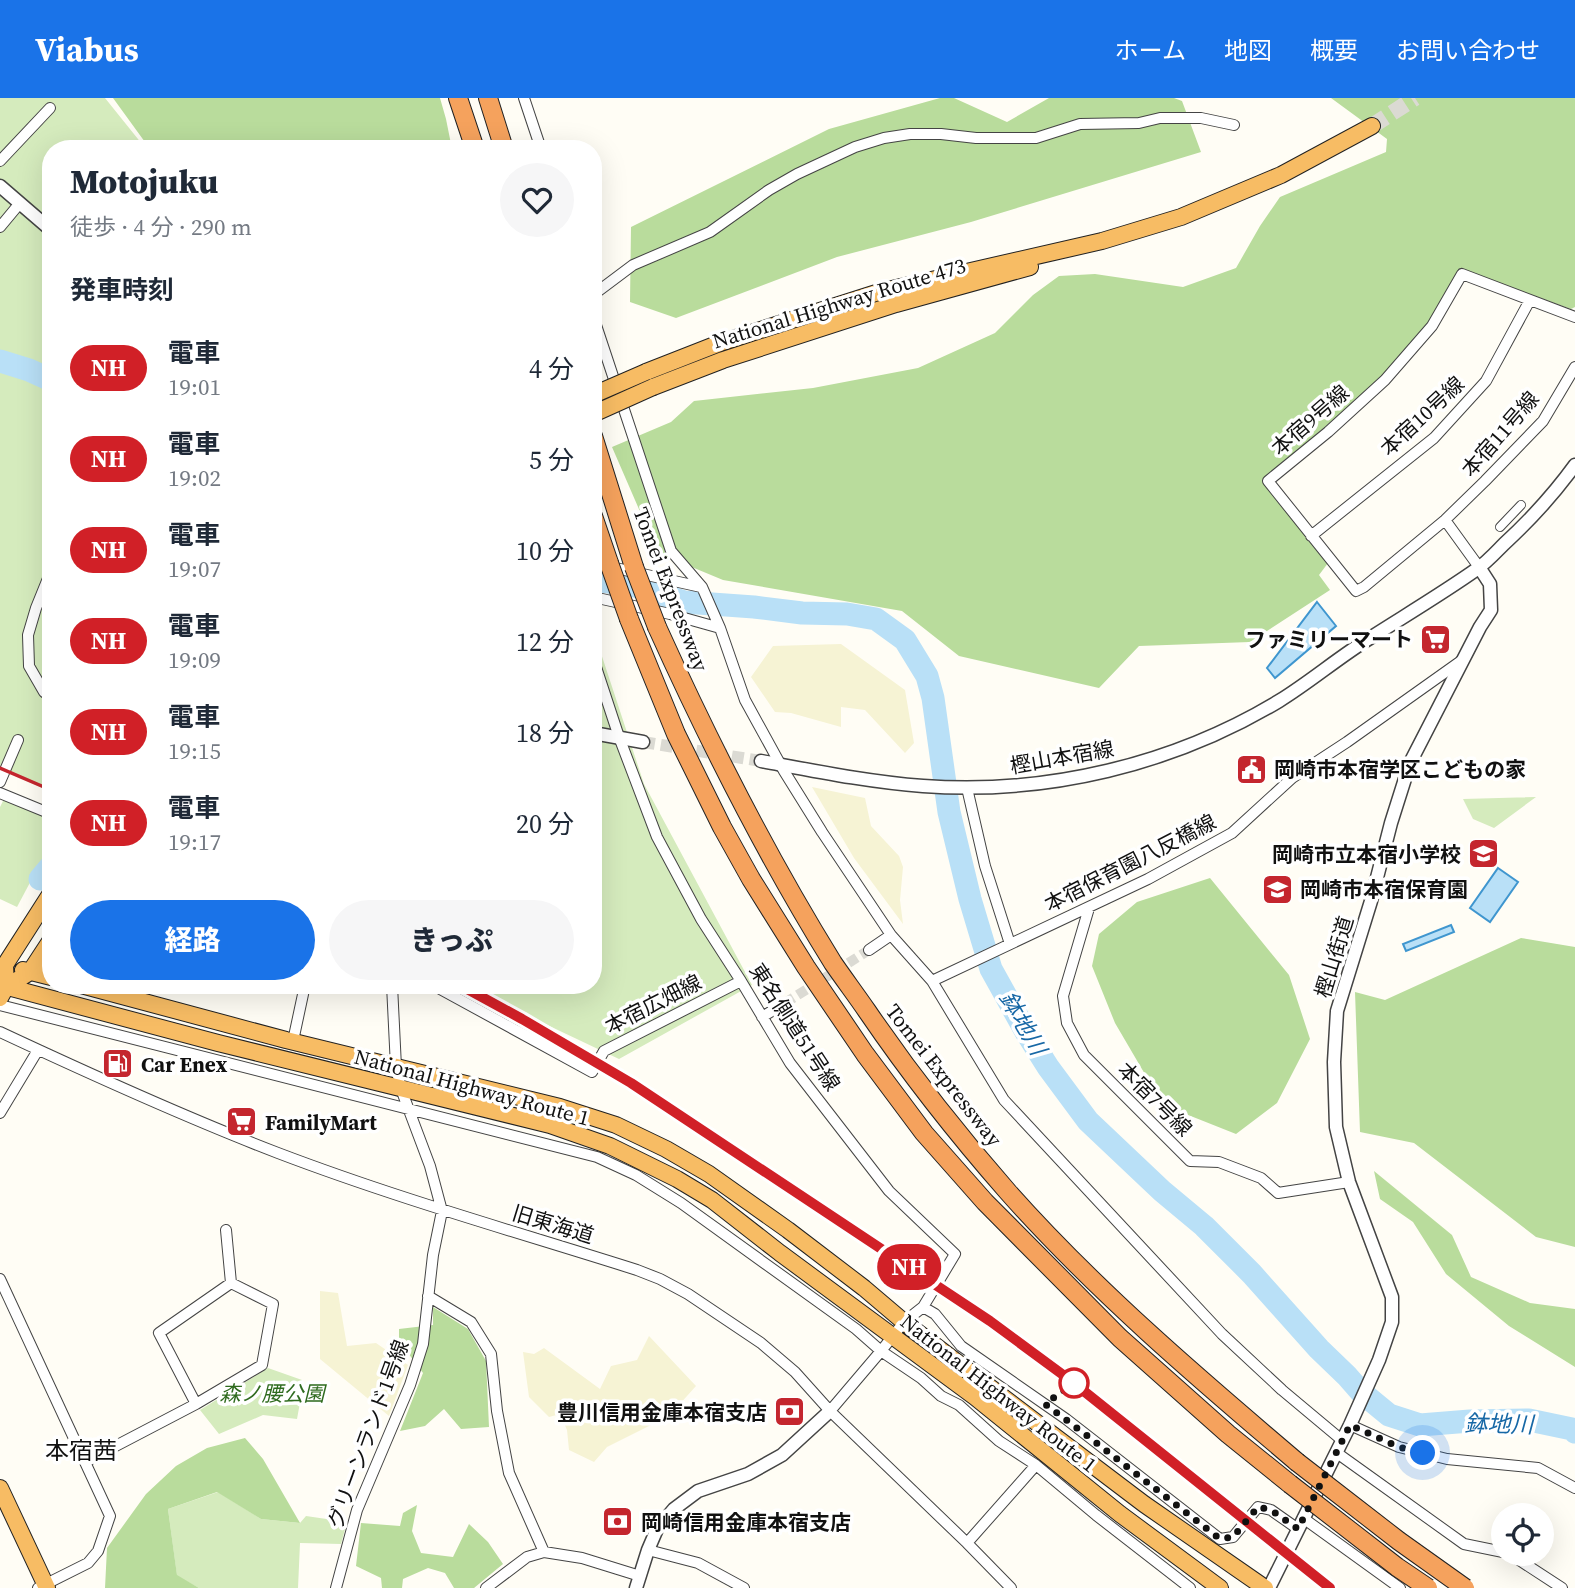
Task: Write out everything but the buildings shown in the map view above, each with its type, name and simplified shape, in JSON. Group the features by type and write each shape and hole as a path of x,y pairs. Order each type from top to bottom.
{"highway":[{"path":"458,98 472,140"},
{"path":"488,98 501,140"},
{"name":"National Highway Route 473","path":"602,408 650,379 720,343 878,292 1102,241 1181,217 1281,175 1372,126"},
{"name":"National Highway Route 473","path":"602,392 650,379"},
{"name":"Tomei Expressway","path":"602,465 634,567 657,627 738,798 835,965 888,1042 946,1118 1009,1193 1067,1254 1157,1340 1297,1462 1465,1588"},
{"path":"602,565 629,619 676,734 745,869 806,967 865,1054 924,1133 985,1202 1120,1338 1228,1434 1397,1567 1428,1588"},
{"path":"2,990 3,964 42,906"},
{"path":"2,990 30,972 42,954"},
{"path":"3,964 42,975"},
{"name":"National Highway Route 1","path":"2,990 550,1125 610,1146 677,1179 712,1200 975,1397 1120,1514 1220,1588"},
{"name":"National Highway Route 1","path":"115,994 560,1107 616,1125 666,1149 709,1174 768,1216 1144,1504 1267,1588"},
{"path":"0,1488 43,1587"}],"street":[{"path":"524,98 538,140"},
{"path":"0,161 51,108"},
{"path":"602,288 633,265 710,232 769,190 797,174 856,147 884,138 910,134 941,134 976,138 1036,138 1080,124 1139,123 1160,118 1201,118 1234,125"},
{"path":"0,186 42,222"},
{"path":"0,227 20,203"},
{"name":"本宿9号線","path":"1445,520 1356,592 1268,481 1328,432 1385,380 1432,326 1462,274 1571,315"},
{"name":"本宿10号線","path":"1311,536 1434,438 1486,381 1530,300"},
{"path":"602,343 671,551 702,587 720,628 745,700 822,832 891,934 932,981 1004,1100 1222,1334 1340,1447 1464,1544 1491,1550"},
{"name":"本宿11号線","path":"1445,520 1543,421 1575,367"},
{"name":"樫山本宿線","path":"781,765 921,786 964,788 1057,781 1107,771 1168,754 1227,729 1279,701 1367,639 1479,567 1525,524 1575,465"},
{"path":"1500,527 1521,505"},
{"path":"1445,520 1479,567"},
{"path":"602,563 702,587"},
{"name":"樫山街道","path":"1340,1447 1387,1340 1392,1322 1392,1297 1349,1182 1336,1127 1334,1062 1337,1011 1410,763 1491,610 1490,584 1479,567"},
{"path":"42,593 29,635 29,666 42,689"},
{"path":"602,599 720,628"},
{"name":"本宿保育園八反橋線","path":"932,981 1148,879 1232,833 1292,778 1464,659"},
{"name":"東名側道51号線","path":"602,688 657,837 701,919 790,1063 889,1191 955,1254 923,1307"},
{"path":"602,734 643,742"},
{"path":"0,782 18,740"},
{"path":"761,761 781,765"},
{"path":"964,788 1010,944"},
{"path":"0,793 42,810"},
{"name":"本宿7号線","path":"1089,908 1063,996 1067,1023 1084,1055 1190,1161 1219,1162 1261,1178 1278,1193 1349,1182"},
{"path":"869,950 891,934"},
{"name":"本宿広畑線","path":"449,994 592,1072 604,1051 741,981"},
{"path":"293,1041 303,994"},
{"name":"グリーンランド1号線","path":"336,1588 357,1510 405,1398 423,1345 433,1255 442,1211 430,1166 401,1089 396,1067 392,994"},
{"path":"762,1017 785,1003"},
{"path":"0,1005 597,1157 636,1175 681,1203 856,1329 941,1396 959,1405 999,1441 1036,1465 1190,1588"},
{"path":"94,1011 108,1033"},
{"name":"旧東海道","path":"0,1032 166,1108 278,1153 442,1211 660,1279 688,1294 761,1343 795,1372 831,1411 1011,1588"},
{"path":"224,1063 244,1049"},
{"path":"0,1113 38,1050"},
{"path":"582,1136 597,1157"},
{"path":"226,1230 231,1283"},
{"path":"771,1268 802,1269"},
{"path":"0,1279 110,1516 98,1551 88,1563 43,1587"},
{"path":"85,1462 196,1405 262,1365 273,1304 231,1283"},
{"path":"196,1405 159,1333 231,1283"},
{"path":"428,1296 471,1322 491,1354 497,1411 509,1473 544,1552"},
{"path":"486,1588 527,1557 544,1552 582,1558 638,1582 657,1530 674,1509 698,1491 748,1474 782,1455 831,1411 904,1322 923,1307 935,1314 961,1346 1066,1419 1220,1539 1233,1537 1258,1507 1271,1510 1300,1523 1400,1588"},
{"path":"1352,1420 1399,1447 1447,1459 1538,1468 1575,1488"},
{"path":"1267,1588 1340,1447"},
{"path":"967,1543 1036,1465"},
{"path":"648,1550 698,1563 744,1588"},
{"path":"1528,1566 1562,1588"}],"shaded area":[{"path":"841,644 905,690 914,743 905,753 865,710 841,707 841,727 791,713 775,712 751,677 773,646"},
{"path":"812,787 865,798 871,826 899,856 903,867 900,900 903,924 854,858"},
{"path":"320,1291 338,1293 347,1346 376,1343 408,1365 389,1416 320,1359"},
{"path":"649,1336 696,1386 669,1416 607,1447 594,1462 569,1450 567,1430 560,1414 549,1417 529,1397 523,1352 534,1354 544,1348 600,1389 611,1366 637,1360"}],"green space":[{"path":"0,98 105,98 139,140 42,140 42,788 0,768"},
{"path":"113,98 440,98 450,140 143,140"},
{"path":"940,98 954,98 1007,122 1049,98 1174,98 1182,101 1201,152 971,222 837,257 676,318 630,302 631,227 829,129"},
{"path":"1331,98 1575,98 1575,307 1571,309 1461,270 1429,322 1382,376 1263,479 1328,563 1319,575 1330,590 1250,642 1139,646 1099,688 959,656 902,611 723,580 658,553 612,447 671,422 694,401 813,388 918,368 995,333 1033,295 1059,276 1095,274 1183,287 1236,268 1280,197 1386,152 1387,139"},
{"path":"602,656 644,784 752,985 619,1059 482,994 602,994"},
{"path":"5,797 42,814 42,860 17,907 0,899 0,807"},
{"path":"1536,797 1494,828 1473,819 1463,799"},
{"path":"1210,878 1289,975 1310,1039 1277,1103 1236,1134 1163,1105 1115,1023 1092,966 1099,934 1137,902"},
{"path":"1521,938 1575,947 1575,1247 1536,1237 1414,1143 1360,1132 1355,992 1385,1000"},
{"path":"1374,1171 1452,1235 1471,1277 1530,1303 1575,1309 1575,1367 1509,1326 1446,1274 1413,1222 1380,1199"},
{"path":"433,1307 468,1329 486,1361 489,1427 461,1429 444,1409 425,1426 400,1431 423,1373 399,1341 399,1329 433,1325"},
{"name":"森ノ腰公園","path":"268,1368 302,1380 297,1394 301,1397 297,1419 263,1415 219,1434 200,1410"},
{"path":"245,1438 263,1459 300,1523 261,1519 217,1492 168,1509 177,1575 199,1588 105,1588 107,1548 146,1494 176,1466 207,1448"},
{"path":"218,1492 261,1519 300,1523 306,1516 347,1522 341,1544 300,1543 298,1588 199,1588 177,1576 168,1509"},
{"path":"417,1505 412,1531 421,1553 453,1557 469,1524 488,1542 503,1564 474,1588 454,1588 445,1573 428,1568 403,1579 402,1588 382,1588 381,1578 356,1566 361,1523 400,1526 403,1513"}],"water":[{"path":"1317,602 1336,626 1275,678 1267,668"},
{"path":"1498,868 1518,882 1490,922 1470,908"},
{"path":"1451,925 1454,932 1406,951 1403,944"}],"waterway":[{"name":"鉢地川","path":"0,361 42,376"},
{"name":"鉢地川","path":"602,581 632,585 684,602 802,613 847,614 876,619 905,640 927,676 933,698 949,812 970,899 991,969 1048,1067 1088,1121 1162,1191 1204,1226 1361,1392 1389,1415 1420,1425 1529,1420 1572,1429 1575,1432"}],"tunnel":[{"path":"1372,126 1415,98"},
{"path":"643,742 761,761"},
{"path":"785,1003 869,950"}],"railway":[{"path":"0,768 42,786"},
{"path":"476,994 631,1083 990,1321 1070,1379 1330,1588"}],"train":[{"name":"NH","path":"476,994 631,1083 990,1321 1070,1380 1330,1588"}],"place":[{"name":"ファミリーマート","path":"1436,639"},
{"name":"岡崎市本宿学区こどもの家","path":"1251,769"},
{"name":"岡崎市立本宿小学校","path":"1484,854"},
{"name":"岡崎市本宿保育園","path":"1277,889"},
{"name":"Car Enex","path":"118,1064"},
{"name":"FamilyMart","path":"242,1122"},
{"name":"豊川信用金庫本宿支店","path":"790,1412"},
{"name":"岡崎信用金庫本宿支店","path":"618,1522"}],"district":[{"name":"本宿茜","path":"81,1450"}],"route":[{"path":"1074,1383 1045,1404 1220,1539 1233,1537 1258,1507 1271,1510 1298,1529 1350,1425 1399,1447 1423,1453"}]}
